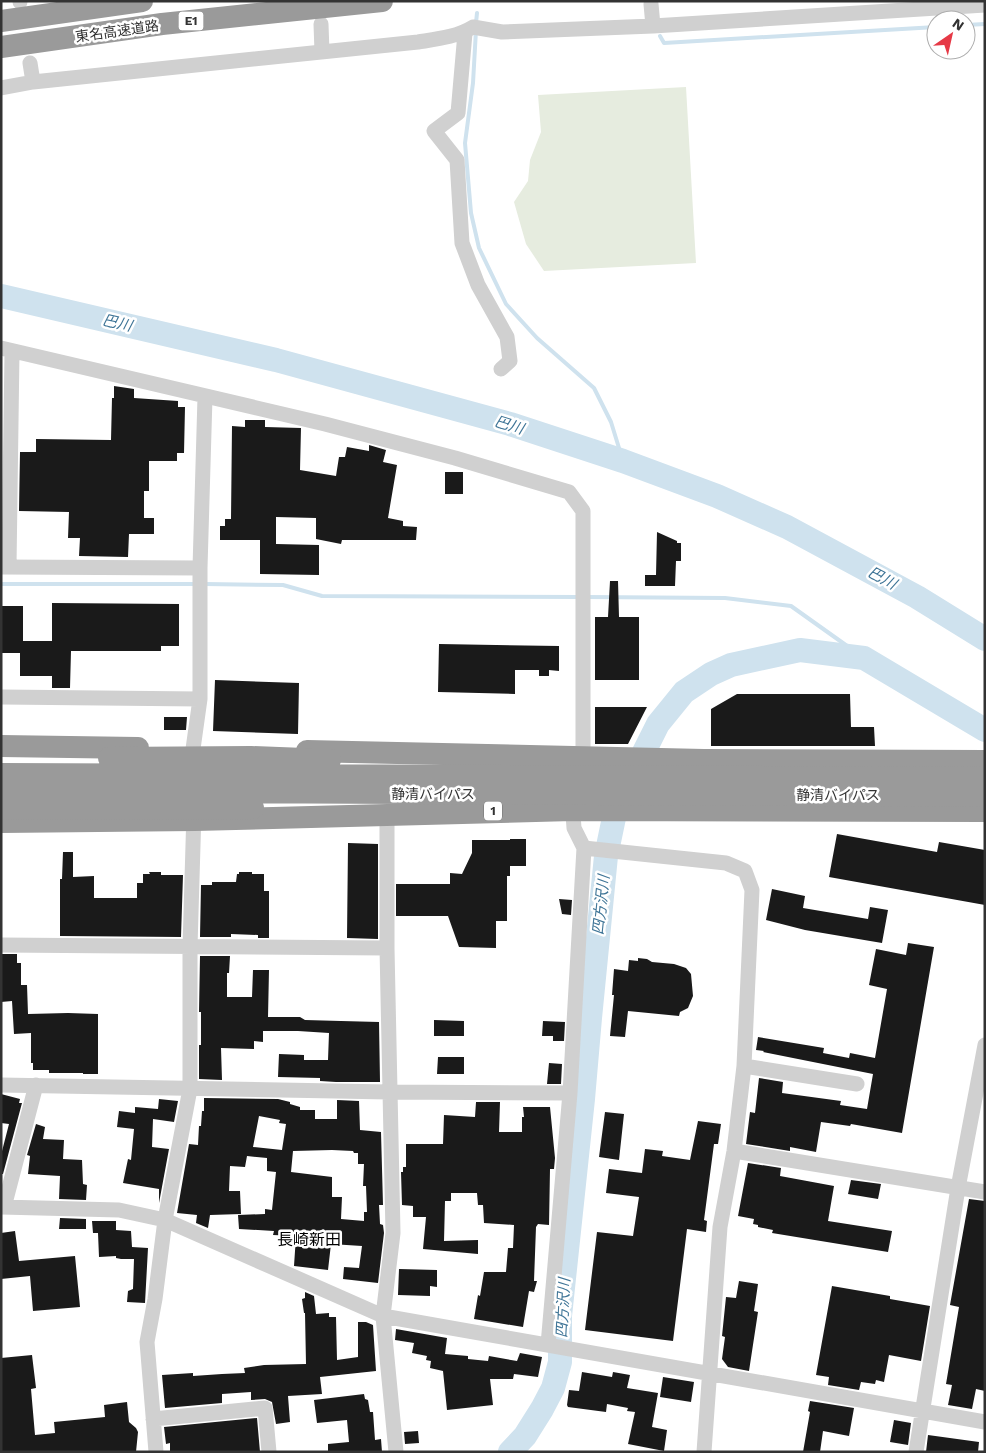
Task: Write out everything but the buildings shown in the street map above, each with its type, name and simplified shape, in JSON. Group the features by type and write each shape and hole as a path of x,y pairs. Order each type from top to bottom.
{"highway":[{"name":"東名高速道路","path":"1,21 142,1"},
{"name":"東名高速道路","path":"1,47 162,24 382,1"},
{"path":"1,746 193,749 573,764"},
{"path":"1,757 261,757 467,765 704,760 985,761"},
{"name":"静清バイパス","path":"1,774 573,764 985,778"},
{"name":"静清バイパス","path":"1,791 577,802 985,796"},
{"path":"1,810 490,806 577,802"},
{"name":"1","path":"1,822 194,820 388,814 577,802 985,811"}],"street":[{"path":"652,4 653,26"},
{"path":"1,88 33,82 418,42 475,30 502,32 653,26 923,6 985,5"},
{"path":"321,24 322,52"},
{"path":"475,30 458,113 434,131 457,160 462,243 478,285 507,338 510,361 501,369"},
{"path":"30,63 33,82"},
{"path":"200,568 5,567 6,350 334,426 455,458 569,492 583,511 573,764 577,802 574,828 589,849 548,1346"},
{"path":"156,1452 147,1342 155,1299 165,1220 190,1089 190,947 194,820 193,749 200,699 200,568 205,397"},
{"path":"1,697 200,699"},
{"path":"388,814 387,948 393,1233 382,1316 396,1452"},
{"path":"589,849 726,863 745,871 752,890 744,1066 734,1151 720,1227 704,1452"},
{"path":"1,945 387,948"},
{"path":"916,1452 958,1188 985,1045"},
{"path":"744,1066 857,1084"},
{"path":"1,1085 389,1092 570,1093"},
{"path":"36,1085 3,1207 119,1210 165,1220 382,1316 985,1422"},
{"path":"734,1151 985,1192"},
{"path":"153,1419 265,1408 269,1452"}],"shaded area":[{"path":"686,87 696,263 544,271 526,244 514,202 528,181 530,160 541,132 538,95"}],"waterway":[{"path":"476,23 477,13"},
{"path":"976,24 985,24"},
{"path":"660,36 664,43 926,28"},
{"path":"476,30 473,83 465,143 471,213 479,248 506,304 537,338 594,388 611,422 623,461"},
{"name":"巴川","path":"1,296 276,360 510,424 623,461 717,496 787,527 917,597 985,639"},
{"path":"1,584 198,584"},
{"path":"205,584 283,585 322,596 579,597"},
{"path":"586,597 725,598 791,606 864,658"},
{"name":"四方沢川","path":"510,1452 525,1436 542,1409 553,1388 560,1362 560,1316 606,856 616,808 658,724 684,692 711,674 731,665 800,650 864,658 985,730"}],"district":[{"name":"長崎新田","path":"309,1239"}]}
